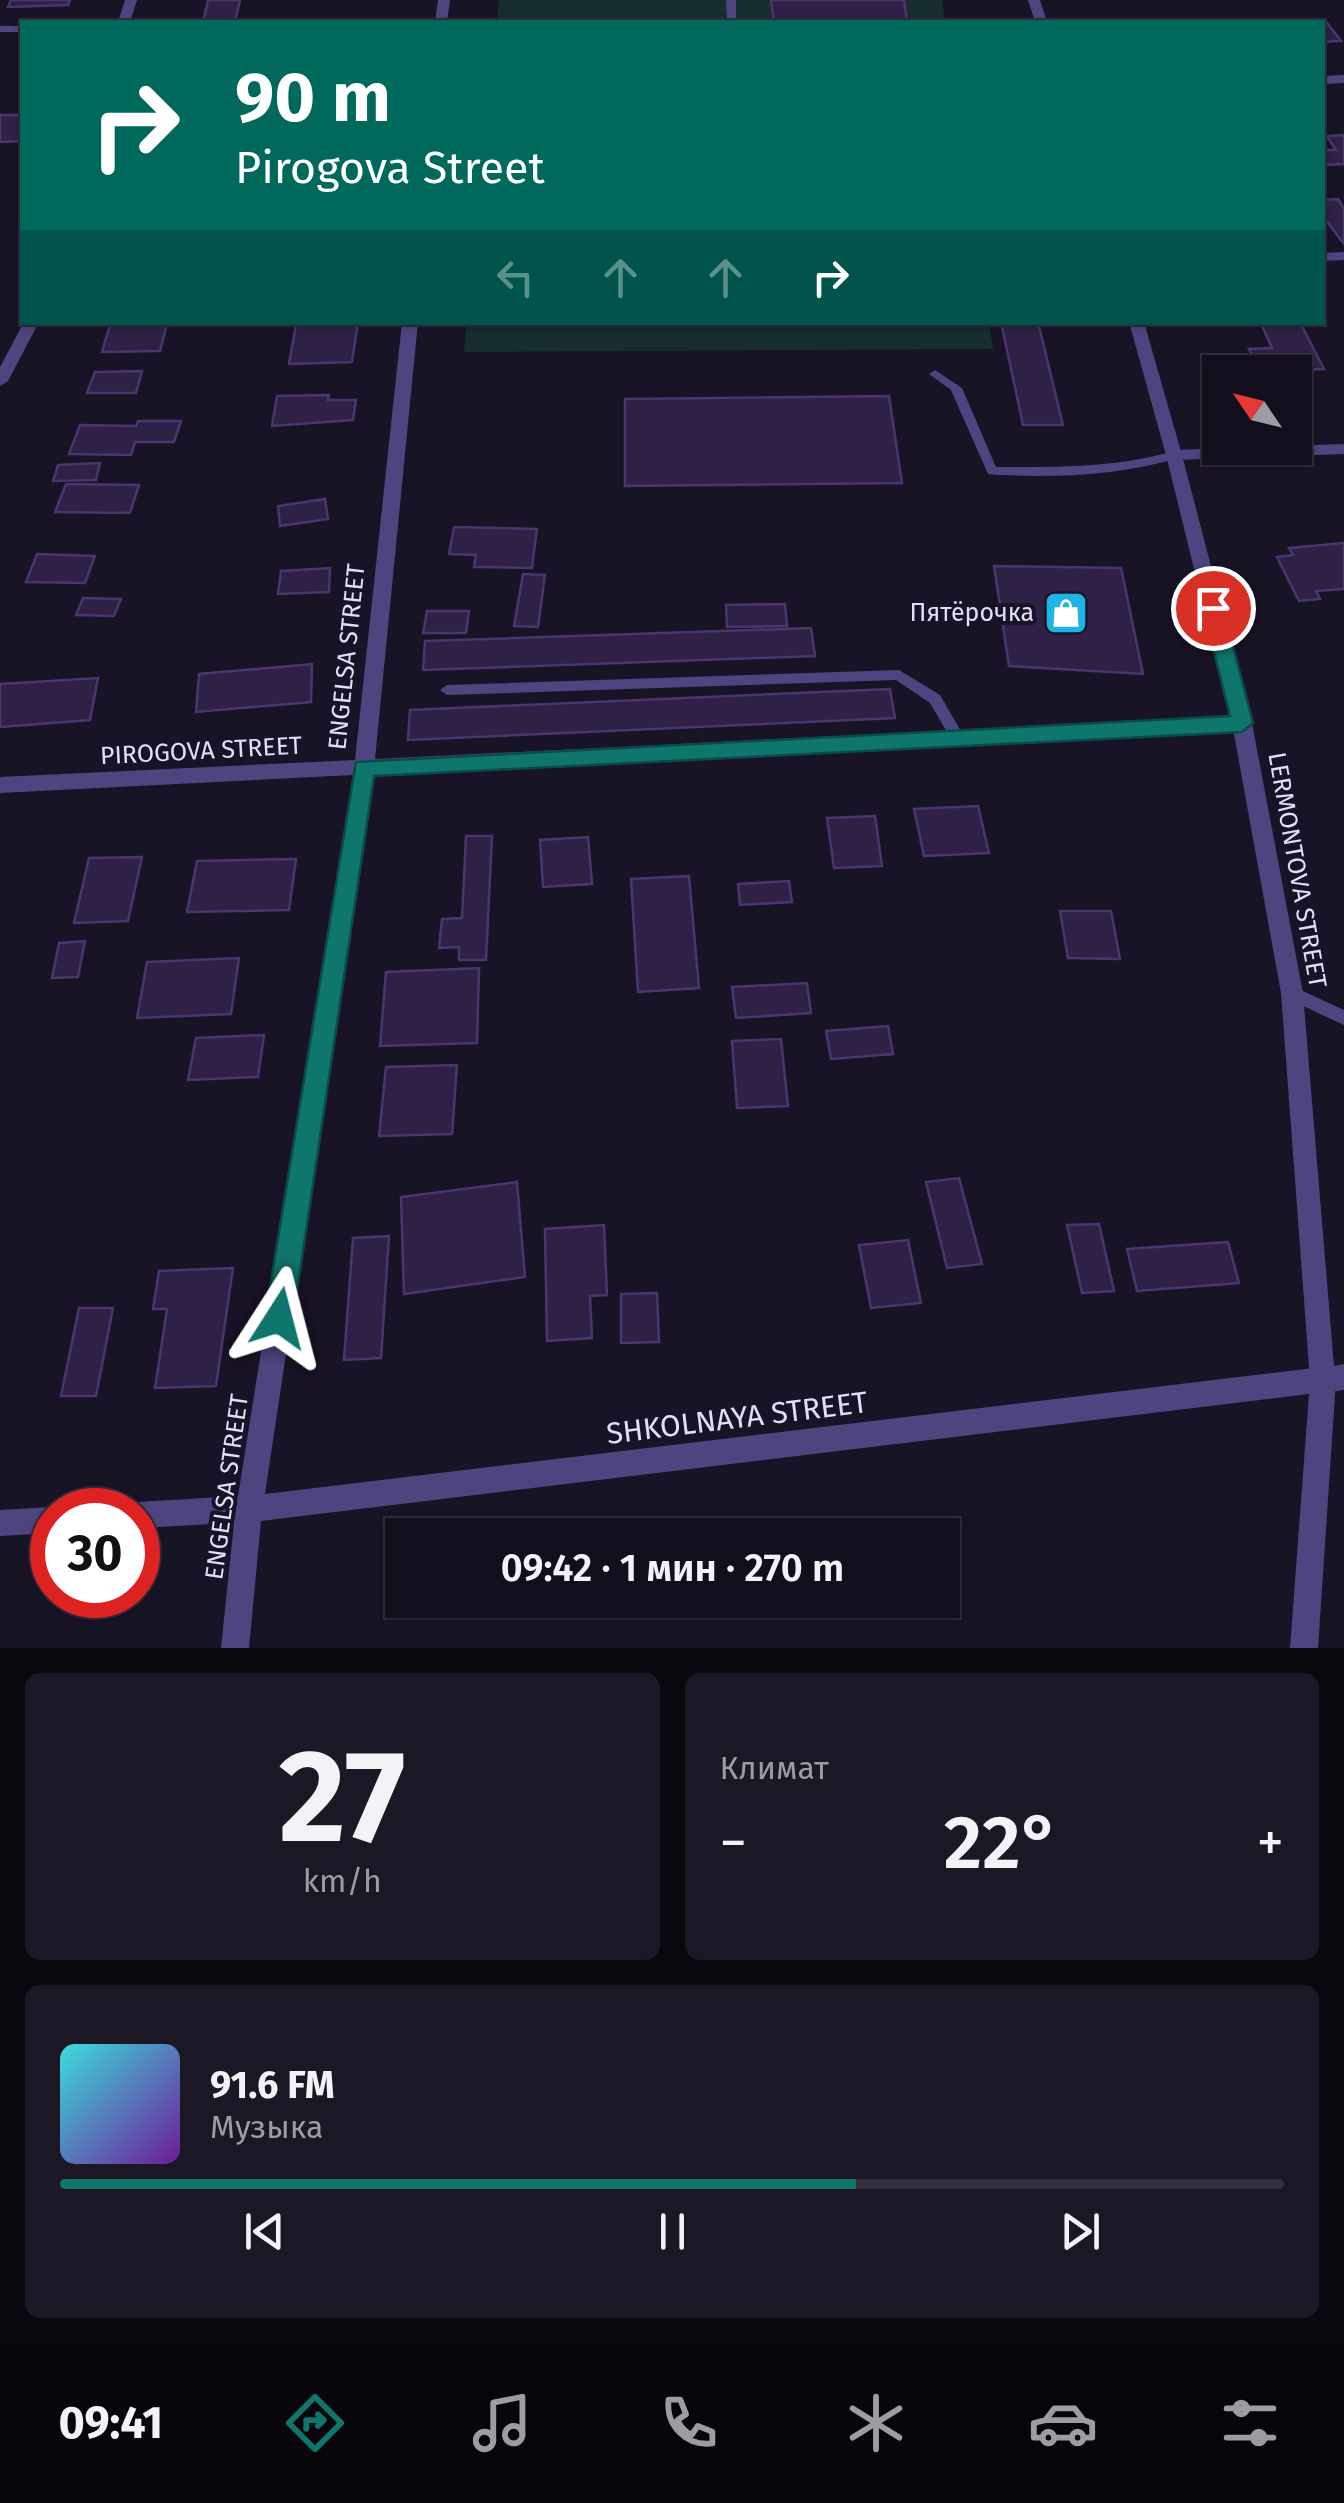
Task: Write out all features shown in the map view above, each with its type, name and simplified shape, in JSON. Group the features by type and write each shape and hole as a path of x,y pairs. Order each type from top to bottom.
{"street":[{"path":"0,381 30,325"},
{"name":"ENGELSA STREET","path":"235,1648 250,1509 364,768 410,325"},
{"name":"LERMONTOVA STREET","path":"1137,325 1242,723 1292,993 1334,1379 1304,1648"},
{"path":"1174,454 1344,449"},
{"name":"PIROGOVA STREET","path":"0,785 1242,723"},
{"name":"SHKOLNAYA STREET","path":"160,1514 250,1509 1334,1379"},
{"path":"0,1523 30,1521"}],"lane":[{"path":"934,374 956,388 992,470 1078,472 1141,466 1174,454"},
{"path":"447,690 899,675 935,699 959,740"},
{"path":"1292,993 1344,1018"}],"green space":[{"path":"499,0 942,0 945,20 497,20"},
{"path":"467,325 989,325 993,349 464,352"}],"building":[{"path":"11,0 70,0 68,5 8,7"},
{"path":"208,0 240,0 235,20 203,20"},
{"path":"771,0 904,0 907,20 774,20"},
{"path":"1325,20 1341,41 1325,42"},
{"path":"0,115 20,115 20,141 0,142"},
{"path":"1344,135 1344,164 1325,165 1325,150 1336,150 1327,136"},
{"path":"1338,199 1344,209 1344,244 1325,219 1325,200"},
{"path":"110,325 167,325 160,351 102,352"},
{"path":"296,325 358,325 352,362 289,364"},
{"path":"1002,325 1039,325 1063,425 1023,425"},
{"path":"1302,325 1324,369 1312,370 1312,355 1252,355 1249,349 1272,348 1262,326"},
{"path":"142,371 136,393 87,393 95,372"},
{"path":"329,395 328,400 356,400 353,420 272,426 277,396"},
{"path":"889,396 902,483 625,486 625,399"},
{"path":"138,421 181,421 174,442 135,442 131,455 69,454 80,425 136,426"},
{"path":"100,463 96,480 53,481 58,465"},
{"path":"66,484 139,485 130,513 55,512"},
{"path":"325,499 328,519 280,526 278,506"},
{"path":"454,527 537,529 532,568 474,567 476,555 449,554"},
{"path":"1344,543 1344,589 1316,591 1320,599 1299,601 1277,557 1293,555 1289,548"},
{"path":"37,554 95,556 85,583 26,582"},
{"name":"Пятёрочка","path":"994,566 1121,568 1143,674 1009,666"},
{"path":"330,568 329,592 278,594 281,571"},
{"path":"523,574 545,575 538,627 514,626"},
{"path":"83,598 121,599 114,616 76,615"},
{"path":"785,604 787,626 727,627 726,605"},
{"path":"427,611 469,611 466,633 423,633"},
{"path":"811,628 815,656 423,670 425,641"},
{"path":"312,664 311,702 196,712 199,674"},
{"path":"98,678 90,720 0,727 0,684"},
{"path":"890,689 895,718 408,740 410,710"},
{"path":"978,806 989,853 924,856 914,809"},
{"path":"875,816 882,866 834,868 827,818"},
{"path":"466,836 492,836 486,960 459,960 459,947 439,948 442,919 462,918"},
{"path":"588,837 592,884 543,887 540,840"},
{"path":"142,857 128,921 74,923 89,858"},
{"path":"296,859 289,910 187,912 197,861"},
{"path":"689,876 699,988 638,992 631,879"},
{"path":"789,881 792,902 740,905 738,884"},
{"path":"1060,911 1111,911 1120,959 1068,958"},
{"path":"85,941 78,977 52,978 59,943"},
{"path":"239,958 231,1014 137,1018 147,962"},
{"path":"479,968 477,1043 380,1046 386,972"},
{"path":"807,983 811,1013 736,1018 732,987"},
{"path":"888,1026 893,1054 831,1059 826,1031"},
{"path":"264,1035 258,1077 188,1080 196,1038"},
{"path":"781,1039 788,1106 737,1108 732,1041"},
{"path":"457,1065 452,1134 379,1136 386,1067"},
{"path":"959,1178 982,1264 947,1268 926,1182"},
{"path":"517,1182 525,1277 404,1294 401,1197"},
{"path":"1099,1224 1114,1291 1082,1293 1067,1225"},
{"path":"604,1225 607,1295 590,1296 592,1338 547,1341 545,1229"},
{"path":"389,1236 381,1358 344,1360 353,1238"},
{"path":"908,1240 921,1303 871,1308 859,1245"},
{"path":"1228,1242 1239,1283 1137,1291 1127,1249"},
{"path":"233,1268 216,1386 155,1388 167,1309 153,1309 159,1271"},
{"path":"657,1293 659,1342 621,1343 621,1294"},
{"path":"79,1308 113,1308 96,1396 61,1396"}],"place":[{"name":"Пятёрочка","path":"1066,613"}],"route":[{"path":"279,1318 364,768 1242,723 1213,608"}]}
